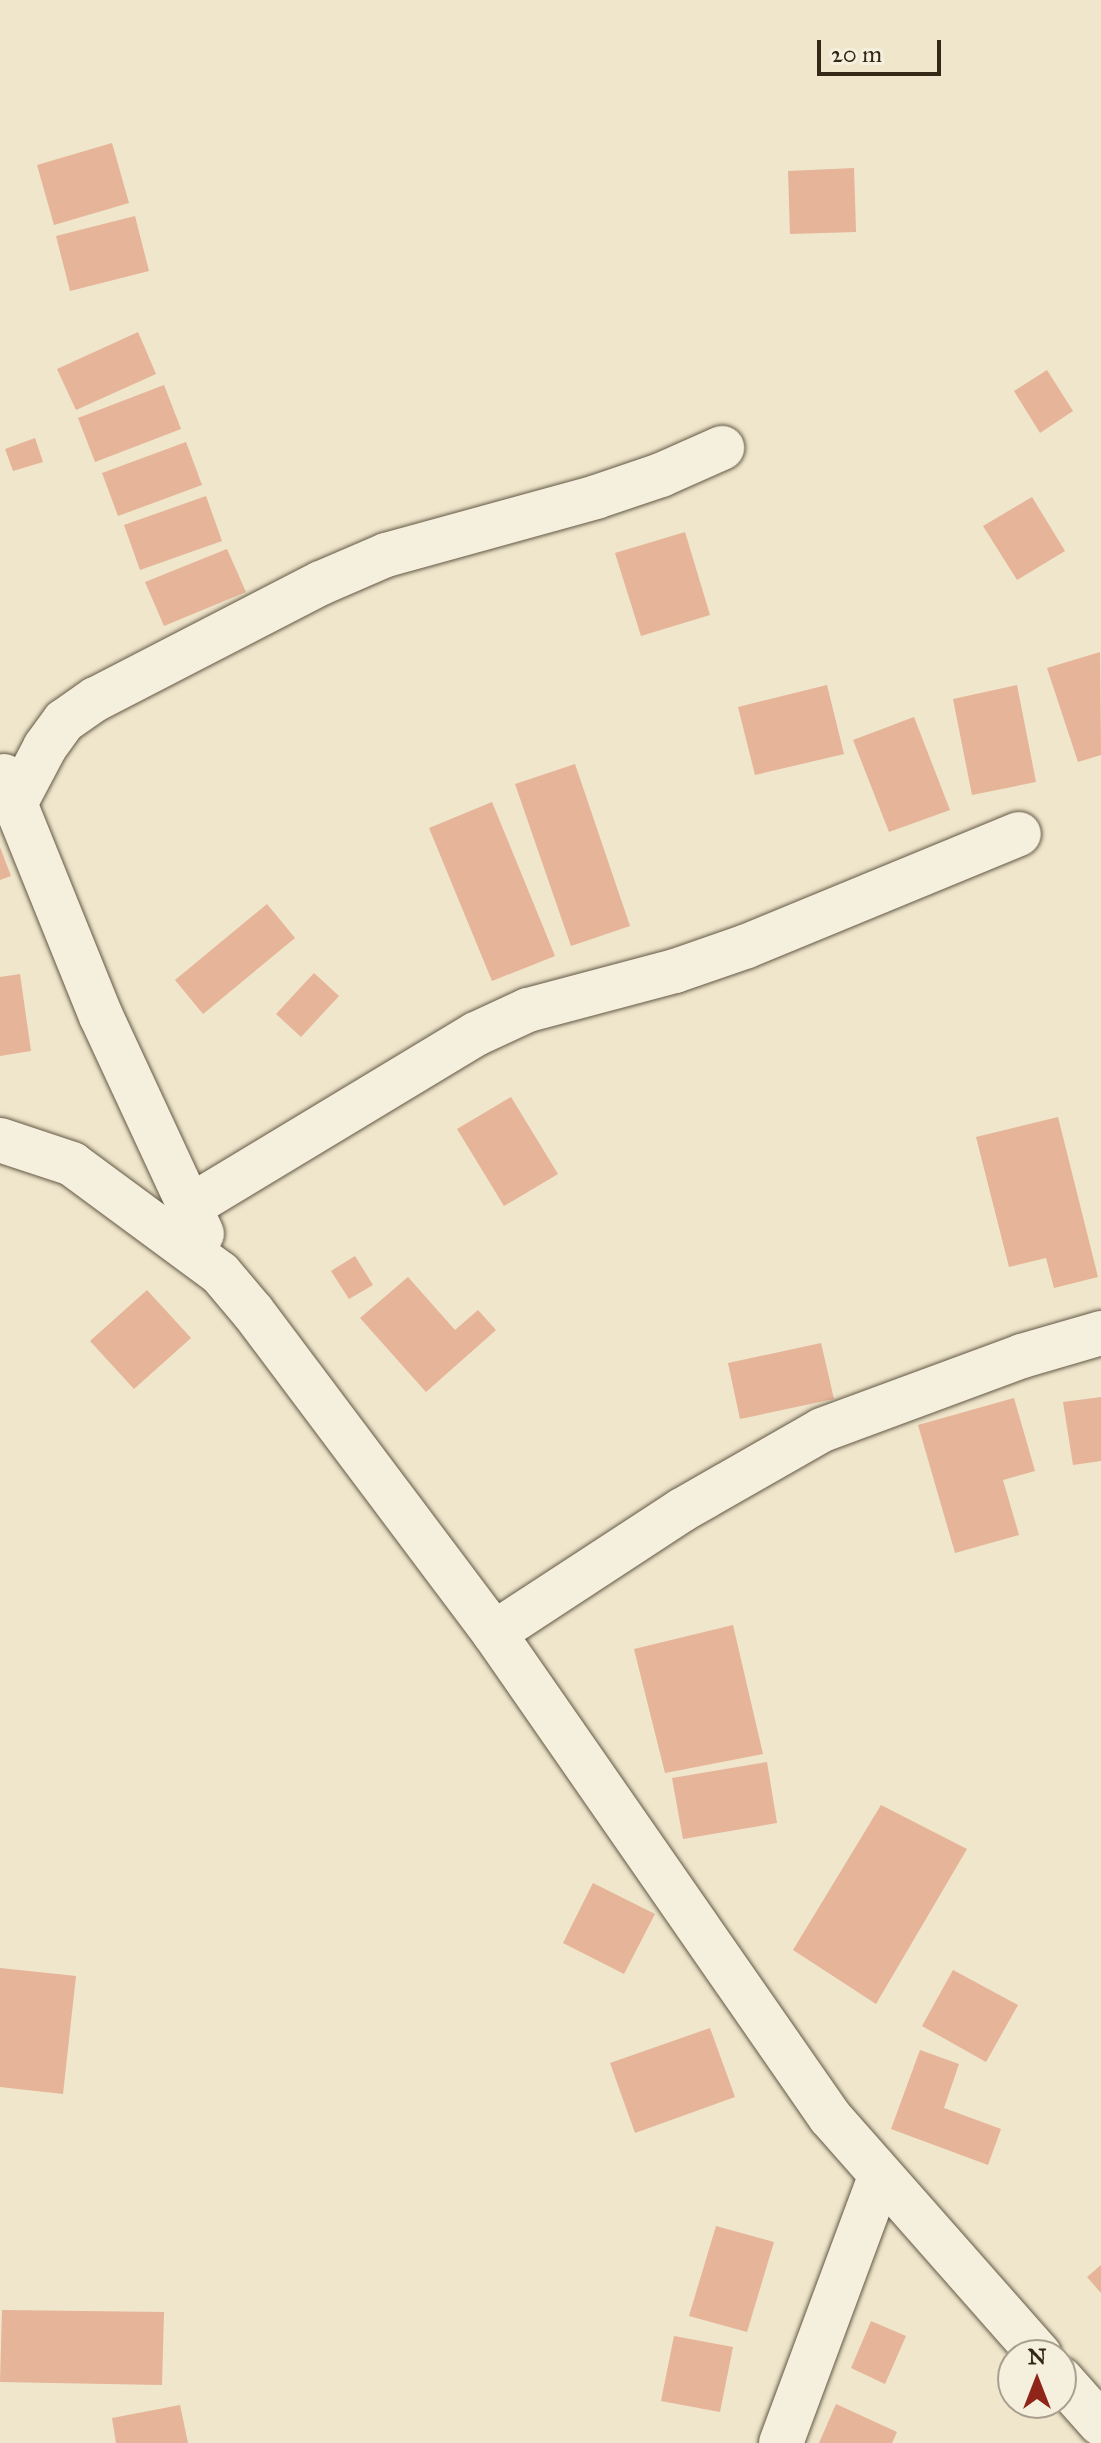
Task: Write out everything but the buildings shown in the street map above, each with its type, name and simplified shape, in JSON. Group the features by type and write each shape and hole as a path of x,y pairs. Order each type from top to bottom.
{"street":[{"path":"220,1273 101,1016 7,785 45,747 64,721 96,699 321,583 386,555 596,497 661,475 722,448"},
{"path":"189,1207 476,1034 528,1010 675,971 747,946 1019,834"},
{"path":"0,1140 72,1164 220,1273 253,1312 494,1633 830,2117 1026,2339"},
{"path":"494,1633 682,1510 822,1430 1022,1356 1101,1333"},
{"path":"781,2443 880,2177"},
{"path":"1077,2396 1100,2421"}]}
